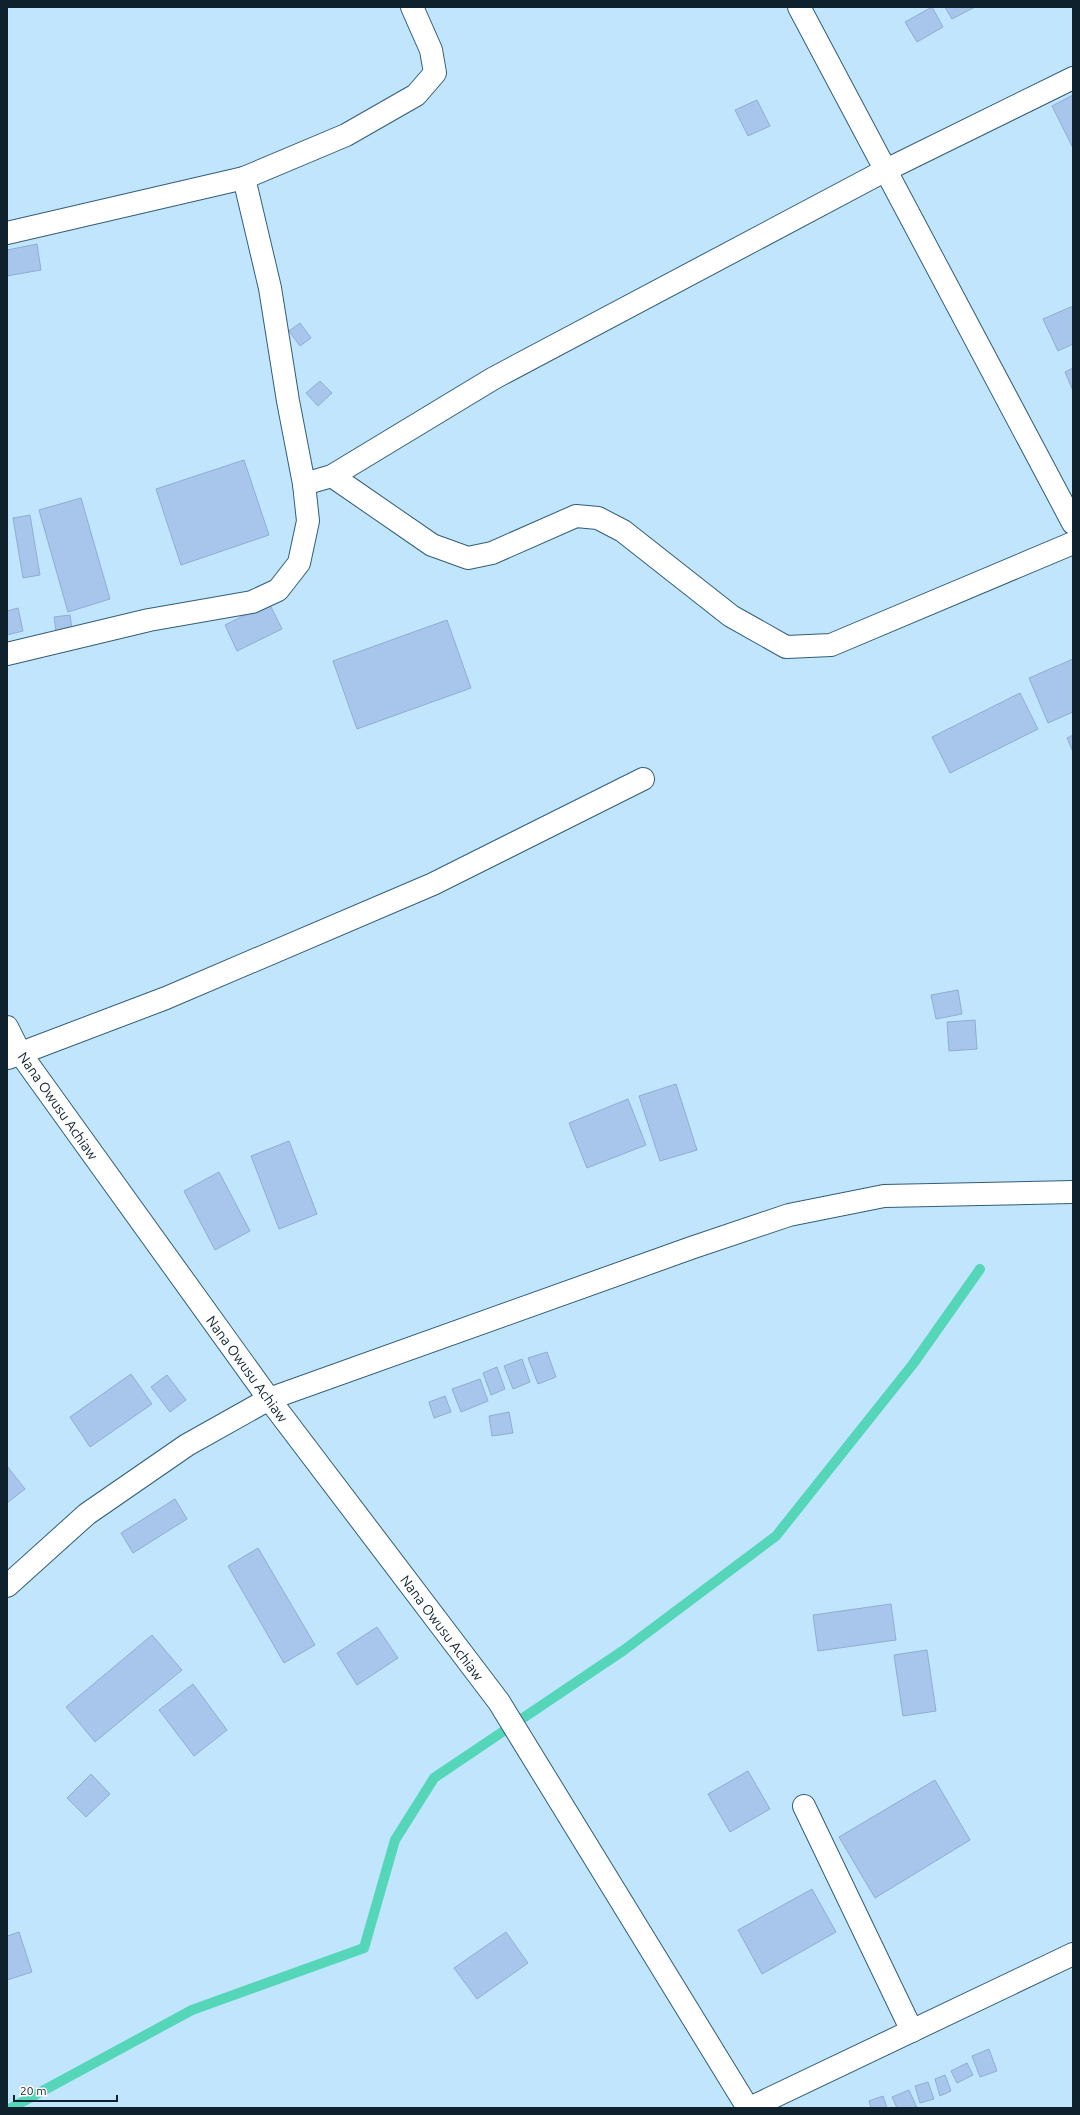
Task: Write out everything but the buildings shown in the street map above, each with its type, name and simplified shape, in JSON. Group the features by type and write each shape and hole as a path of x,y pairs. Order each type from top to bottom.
{"street":[{"path":"7,233 244,178 346,135 416,95 435,73 431,50 412,7"},
{"path":"799,7 1073,523"},
{"path":"304,484 332,476 494,378 886,170 1073,78"},
{"path":"7,654 149,620 252,602 278,590 298,562 308,521 304,484 288,401 270,288 244,178"},
{"path":"332,476 432,545 468,558 492,553 576,516 598,518 623,531 731,616 786,647 831,645 1073,543"},
{"path":"14,1056 166,998 434,884 643,779"},
{"name":"Nana Owusu Achiaw","path":"7,1027 14,1056 269,1399 499,1702 749,2108"},
{"path":"7,1586 87,1514 187,1445 269,1399 684,1250 789,1216 884,1196 1073,1192"},
{"path":"804,1806 912,2030"},
{"path":"749,2108 1073,1954"}],"waterway":[{"path":"11,2108 192,2010 364,1948 395,1840 434,1778 624,1650 776,1536 913,1364 980,1269"}]}
